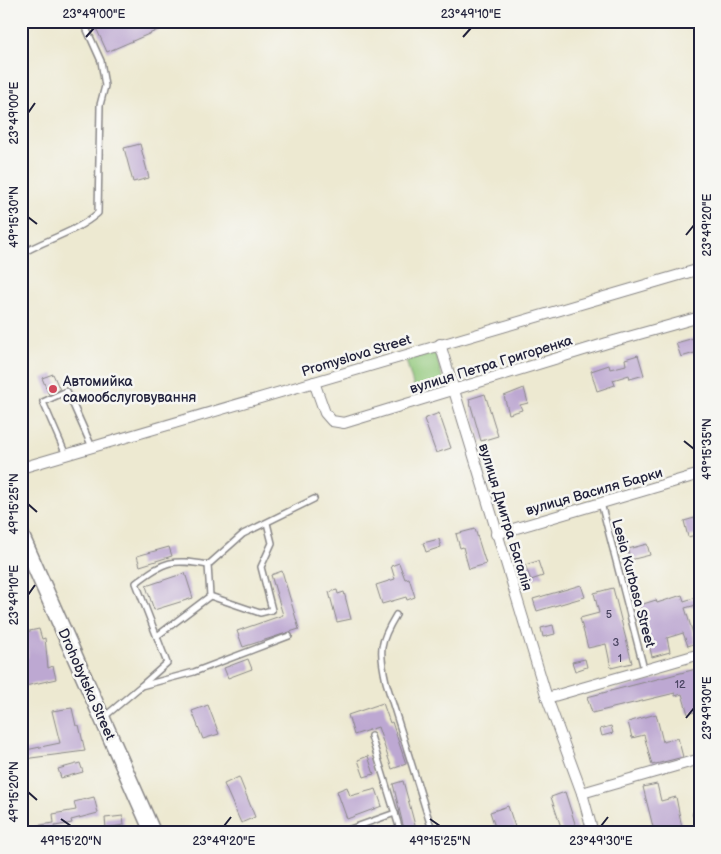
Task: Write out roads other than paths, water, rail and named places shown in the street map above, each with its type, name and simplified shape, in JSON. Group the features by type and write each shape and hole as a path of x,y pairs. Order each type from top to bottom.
{"main road":[{"name":"Drohobytska Street","path":"21,535 153,833"}],"street":[{"name":"Promyslova Street","path":"21,468 700,269"},
{"name":"вулиця Петра Григоренка","path":"314,382 325,413 332,420 344,423 607,343 700,317"},
{"name":"вулиця Дмитра Багалія","path":"440,344 496,534 547,698 582,793 592,833"},
{"name":"вулиця Василя Барки","path":"496,534 700,474"},
{"path":"547,698 700,654"},
{"path":"582,793 700,758"}],"lane":[{"path":"21,254 36,245 84,226 98,213 100,105 105,86 101,61 83,21"},
{"path":"66,455 43,402 67,391 92,447"},
{"path":"208,565 243,534 314,499"},
{"name":"Lesia Kurbasa Street","path":"601,502 644,669"},
{"path":"210,596 260,613 272,610 261,568 272,543 266,523"},
{"path":"103,718 167,663 136,583 156,567 179,560 208,565"},
{"path":"208,565 210,596"},
{"path":"156,636 210,596"},
{"path":"396,615 383,636 381,658 433,833"},
{"path":"141,686 194,672 289,636"},
{"path":"371,736 401,833"},
{"path":"338,833 395,813"}],"place":[{"name":"Автомийка самообслуговування","path":"53,389"}]}
